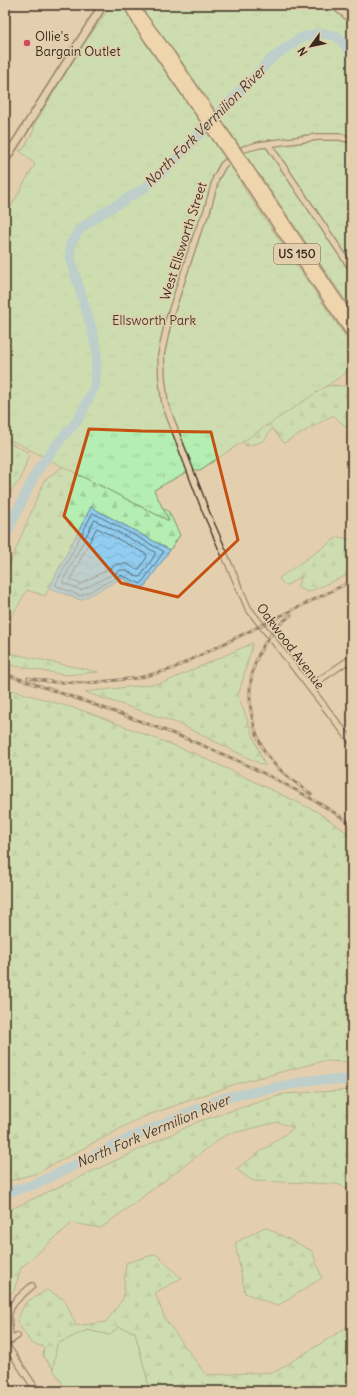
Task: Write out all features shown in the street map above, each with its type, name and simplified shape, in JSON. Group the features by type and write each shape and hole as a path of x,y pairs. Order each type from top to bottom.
{"main road":[{"name":"US 150","path":"129,5 140,25 167,57"},
{"name":"US 150","path":"132,5 246,172 352,322"},
{"name":"US 150","path":"246,172 352,334"}],"street":[{"path":"5,160 102,5"},
{"path":"333,5 352,20"},
{"name":"West Ellsworth Street","path":"206,512 165,404 161,355 168,322 198,231 207,211 216,178 223,165 244,149 259,145 318,137 340,137 352,140"},
{"path":"5,143 10,151"},
{"path":"268,144 352,269"},
{"name":"Oakwood Avenue","path":"206,512 248,608 352,742"},
{"path":"309,687 352,658"},
{"path":"32,1286 16,1300 10,1308 7,1342 37,1391"},
{"path":"7,1342 17,1336"}],"highlighted area":[{"path":"89,429 211,432 238,540 178,597 121,583 64,516"}],"green space":[{"name":"Ellsworth Park","path":"112,5 329,5 352,24 352,310 260,175 252,167 239,177 241,184 352,346 352,369 200,470 190,470 154,490 169,521 5,437 5,222 9,210 35,164 19,150 23,150 34,130 35,123 82,46"},
{"path":"329,337 352,349 352,432 333,415 284,443 272,428 264,441 246,446 238,433 309,389 334,385 349,387 350,375"},
{"path":"5,440 29,453 21,479 5,498"},
{"path":"73,459 131,487 169,512 180,535 170,550 91,507 45,596 27,590 5,628 5,576 44,481"},
{"path":"338,537 352,540 352,573 308,592 297,587 302,576 285,586 279,578"},
{"path":"253,643 238,696 265,766 177,723 85,692 163,683"},
{"path":"5,652 98,672 65,675 5,664"},
{"path":"5,688 87,712 196,754 316,811 352,836 352,1062 323,1061 235,1084 140,1118 37,1173 5,1182"},
{"path":"352,1090 352,1189 336,1184 253,1181 236,1169 294,1128 278,1122 225,1135 101,1228 72,1223 21,1268 14,1291 5,1297 5,1212 200,1121 284,1094"},
{"path":"265,1227 312,1251 322,1278 277,1306 245,1293 235,1243"},
{"path":"156,1254 181,1278 155,1293 165,1319 206,1375 275,1372 352,1324 352,1391 148,1391 149,1386 135,1332 118,1327 110,1335 87,1330 57,1344 53,1369 43,1356 44,1347 31,1343 17,1321 25,1303 47,1290 65,1300 76,1326 106,1322 123,1299 126,1263"},
{"path":"118,1327 135,1332 149,1386 148,1391 67,1391 53,1369 56,1344 87,1330 110,1335"}],"water":[{"path":"91,507 170,550 142,590 122,578 81,600 49,588"}],"waterway":[{"name":"North Fork Vermilion River","path":"5,537 36,472 61,439 78,420 95,386 97,351 71,261 70,245 80,229 101,214 143,189 167,168 271,59 300,38 319,33 337,36 352,53"},
{"name":"North Fork Vermilion River","path":"5,1193 36,1184 132,1137 224,1098 312,1080 352,1080"}],"railway":[{"path":"28,678 53,682 88,683 138,678 172,669 352,581"},
{"path":"291,615 278,626 268,638 254,666 251,681 251,713 261,745 270,760 281,771 311,794"},
{"path":"5,674 139,721 227,756 270,776 312,799 352,824"}],"place":[{"name":"Ollie's Bargain Outlet","path":"27,43"}]}
